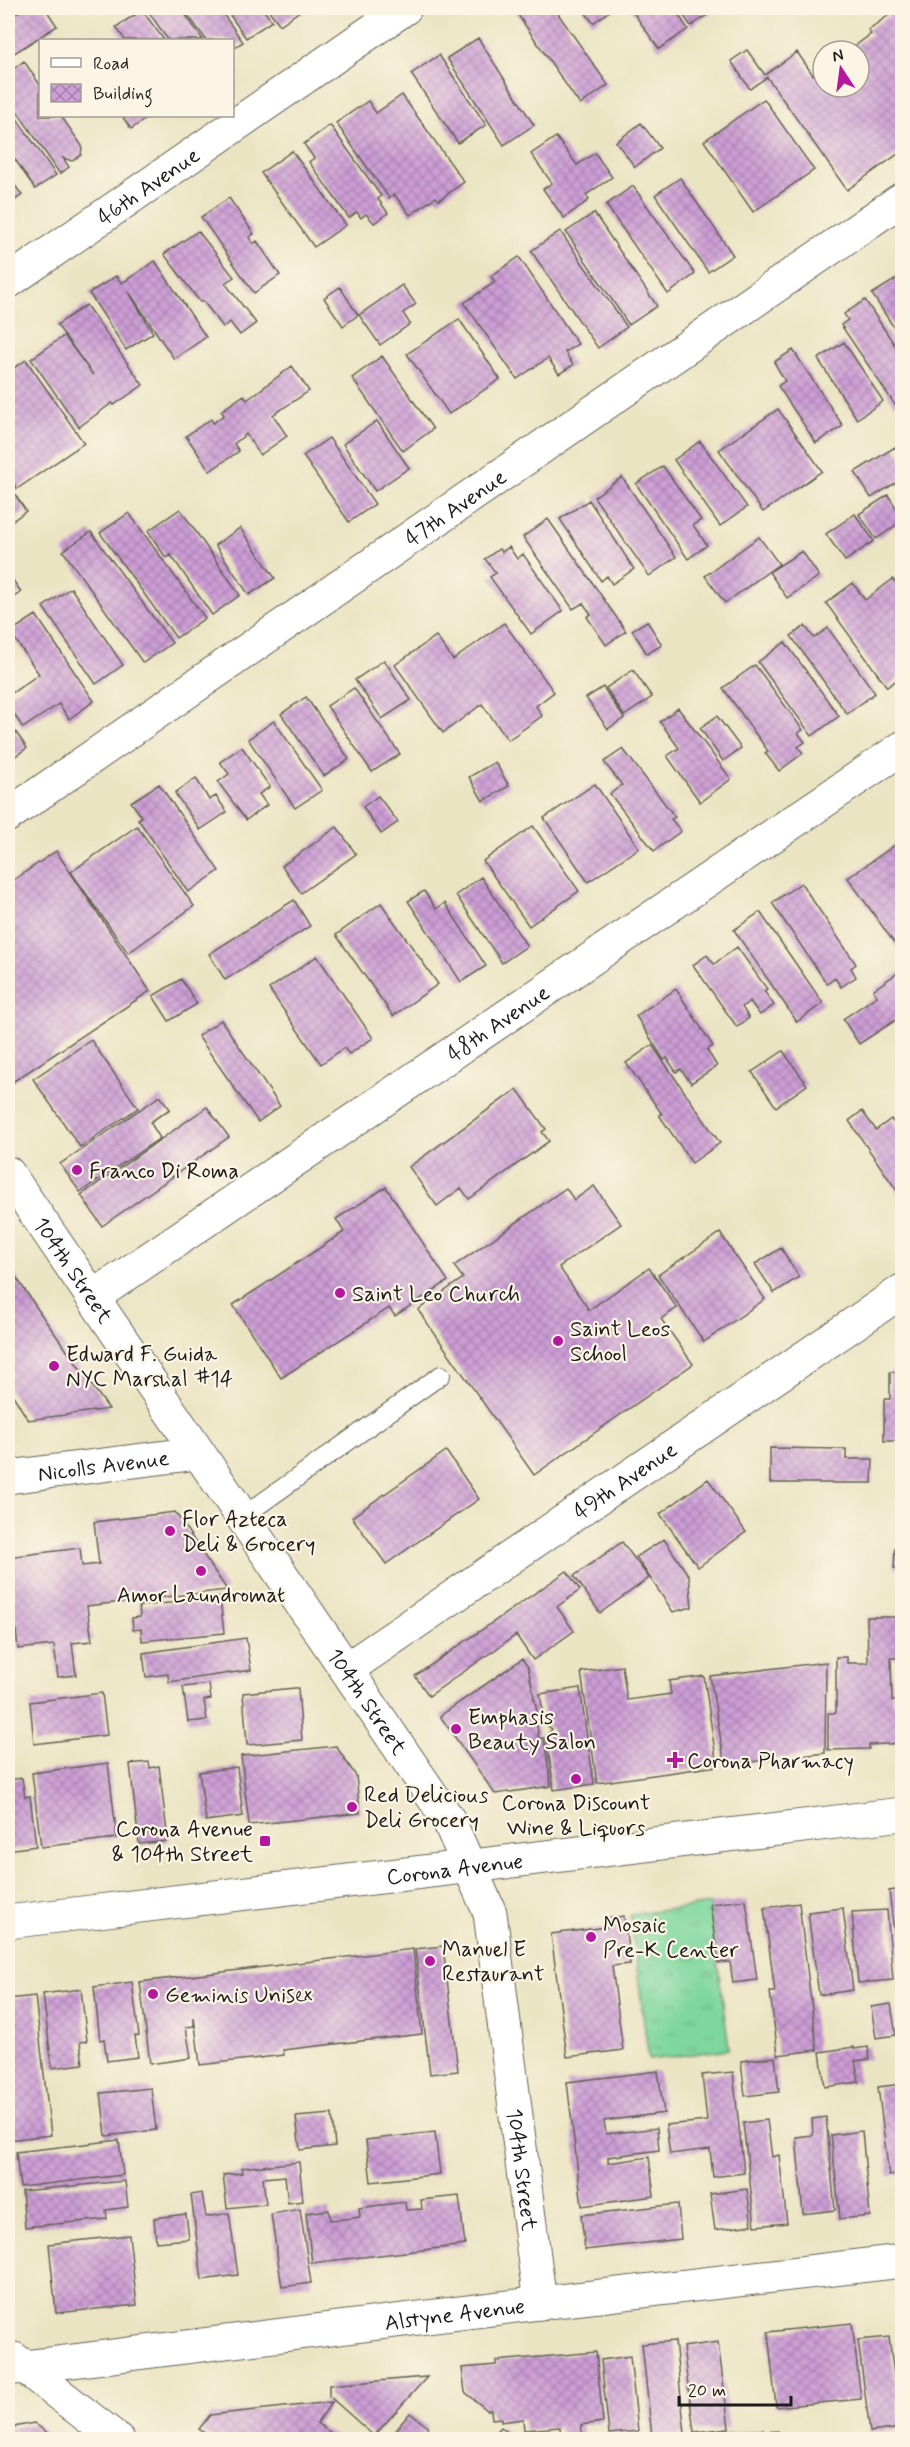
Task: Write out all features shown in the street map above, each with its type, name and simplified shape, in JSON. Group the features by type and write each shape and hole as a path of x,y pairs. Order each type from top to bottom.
{"street":[{"name":"46th Avenue","path":"8,282 405,8"},
{"name":"47th Avenue","path":"8,815 903,199"},
{"name":"48th Avenue","path":"93,1297 903,748"},
{"name":"104th Street","path":"8,1173 448,1819 490,1913 540,2303"},
{"name":"49th Avenue","path":"347,1669 903,1291"},
{"name":"Nicolls Avenue","path":"8,1477 198,1453"},
{"name":"Corona Avenue","path":"8,1922 903,1814"},
{"name":"Alstyne Avenue","path":"13,2364 108,2355 903,2261"},
{"path":"13,2364 118,2439"}],"lane":[{"path":"242,1516 441,1375"}],"green space":[{"path":"710,1904 729,2049 649,2060 630,1915"}],"building":[{"path":"24,8 45,8 57,26 13,54 8,46 8,19"},
{"path":"146,8 181,8 202,39 167,39"},
{"path":"183,8 219,8 243,42 234,48 234,39 205,39"},
{"path":"225,8 262,8 272,21 246,38"},
{"path":"267,8 304,8 280,25"},
{"path":"522,8 554,8 608,85 580,105 516,12"},
{"path":"582,8 614,8 593,23"},
{"path":"630,8 674,8 688,29 659,49"},
{"path":"678,8 717,8 691,26"},
{"path":"902,8 902,151 847,190 767,77 750,89 731,61 747,50 765,75 797,52 811,72 811,99 871,99 871,39 864,39 871,34 868,30"},
{"path":"142,10 163,39 124,39 116,27"},
{"path":"478,38 534,125 504,145 447,58"},
{"path":"439,55 486,125 458,143 411,74"},
{"path":"24,61 39,84 39,117 62,117 82,146 81,155 72,161 63,158 69,167 60,174 8,98 8,73"},
{"path":"402,95 464,182 439,200 436,197 410,215 394,194 389,198 336,123 368,101 376,113"},
{"path":"764,99 814,170 753,212 704,141"},
{"path":"8,106 56,175 35,189 8,149"},
{"path":"123,117 149,117 131,129"},
{"path":"641,123 660,148 635,167 616,142"},
{"path":"330,125 381,196 378,199 388,213 374,223 366,214 361,218 357,212 349,218 309,162 314,158 304,144"},
{"path":"556,137 577,165 595,153 612,177 586,195 589,200 564,218 543,189 552,183 531,154"},
{"path":"292,151 346,225 314,247 261,173"},
{"path":"8,176 22,195 8,205"},
{"path":"680,178 733,255 708,272 655,195"},
{"path":"633,186 695,274 668,294 606,205"},
{"path":"229,198 254,234 249,237 253,244 257,241 280,275 254,293 201,217"},
{"path":"594,213 657,306 629,325 566,232"},
{"path":"198,231 234,277 225,283 256,323 240,335 230,322 223,327 203,301 200,302 164,254"},
{"path":"560,231 627,327 598,348 531,251"},
{"path":"519,257 578,344 565,352 573,365 559,374 548,358 517,379 464,303 495,282 491,276"},
{"path":"155,261 206,337 174,359 129,292 153,333 126,350 89,293 116,276 122,283"},
{"path":"901,276 902,278 902,340 872,294"},
{"path":"402,285 416,304 403,313 410,324 380,345 359,315"},
{"path":"340,287 358,315 343,326 324,298"},
{"path":"865,300 902,356 902,399 895,405 841,325 848,320 844,314"},
{"path":"86,305 143,385 114,405 112,403 79,427 31,359 64,336 93,375 57,325"},
{"path":"459,319 500,379 449,414 407,354"},
{"path":"844,342 883,401 857,419 818,359"},
{"path":"793,350 843,426 816,443 778,386 785,381 774,362"},
{"path":"382,356 433,429 403,451 352,378"},
{"path":"26,360 84,443 17,489 8,475 8,372"},
{"path":"292,366 309,391 273,415 287,436 260,455 246,434 234,444 239,451 210,471 186,436 211,419 213,423 224,415 221,411 244,395 247,400"},
{"path":"778,409 822,471 763,512 719,450"},
{"path":"377,421 409,468 375,491 343,444"},
{"path":"329,438 375,504 349,522 303,456"},
{"path":"700,441 747,507 720,526 674,460"},
{"path":"895,447 902,458 902,479 871,498 855,472"},
{"path":"663,466 701,520 693,525 707,545 688,559 636,484"},
{"path":"622,477 676,557 649,576 594,497"},
{"path":"8,484 26,511 8,524"},
{"path":"888,495 902,517 902,521 876,539 859,514"},
{"path":"589,500 634,569 612,584 607,576 601,581 560,519"},
{"path":"180,509 240,595 212,615 171,555 166,558 148,531"},
{"path":"129,513 205,618 176,638 100,533"},
{"path":"855,514 874,541 845,561 826,534"},
{"path":"548,519 626,631 606,645 587,617 591,614 583,603 573,609 523,537"},
{"path":"240,528 275,578 249,595 215,545"},
{"path":"91,532 172,643 143,663 63,551"},
{"path":"759,537 779,564 725,603 705,576"},
{"path":"509,547 517,559 523,554 563,611 531,634 490,577 496,573 485,559 499,549 502,552"},
{"path":"802,551 819,576 787,598 769,572"},
{"path":"8,573 21,592 8,601"},
{"path":"893,579 902,593 902,676 887,687 826,603 853,583 865,600"},
{"path":"71,588 123,665 96,684 43,607"},
{"path":"36,615 94,701 69,719 59,704 23,728 8,705 8,696 39,674 10,632"},
{"path":"647,621 662,645 647,654 632,630"},
{"path":"504,623 554,692 536,706 542,716 508,740 482,704 443,733 395,665 436,636 453,660"},
{"path":"805,626 814,638 828,628 875,693 847,714 791,636"},
{"path":"785,642 839,716 812,736 758,662"},
{"path":"384,660 411,700 382,719 355,680"},
{"path":"755,665 803,730 798,733 805,742 798,747 803,753 779,771 765,753 768,751 723,688"},
{"path":"633,670 652,697 624,716 606,688"},
{"path":"603,687 624,718 608,729 586,698"},
{"path":"354,688 400,754 372,772 327,706"},
{"path":"306,697 349,759 324,776 281,714"},
{"path":"678,708 731,779 700,802 667,756 679,748 660,722"},
{"path":"717,716 741,748 723,761 700,728"},
{"path":"8,721 27,748 8,761"},
{"path":"274,721 322,790 295,808 248,739"},
{"path":"242,747 270,787 259,794 267,805 246,820 218,782 229,774 220,762"},
{"path":"623,749 675,817 671,819 681,831 654,851 610,794 622,785 604,762"},
{"path":"495,762 509,786 483,801 469,777"},
{"path":"196,778 209,800 216,796 227,812 200,830 175,793"},
{"path":"159,784 219,871 188,892 138,819 142,817 131,802"},
{"path":"595,784 639,848 588,882 544,818"},
{"path":"378,796 398,822 381,834 363,807"},
{"path":"137,826 194,906 128,953 71,872"},
{"path":"533,826 579,891 529,926 483,861"},
{"path":"337,827 356,854 301,893 282,866"},
{"path":"902,840 902,954 848,878"},
{"path":"56,851 150,991 8,1085 8,884"},
{"path":"481,877 527,946 502,963 456,895"},
{"path":"801,883 856,964 851,968 856,977 841,987 835,978 827,984 772,903"},
{"path":"424,891 436,909 445,903 486,966 461,982 408,901"},
{"path":"294,900 310,926 225,980 209,954"},
{"path":"381,903 438,984 393,1016 336,935"},
{"path":"760,912 823,1003 797,1022 734,930"},
{"path":"737,947 767,989 764,991 774,1005 760,1015 750,1001 742,1007 749,1018 737,1027 693,965 707,955 714,964"},
{"path":"317,956 373,1038 349,1054 344,1048 321,1064 269,989"},
{"path":"902,970 902,1016 859,1044 843,1019 877,996 873,990"},
{"path":"181,979 197,1004 169,1021 153,996"},
{"path":"676,989 713,1046 707,1050 717,1066 691,1083 681,1069 676,1072 667,1058 664,1060 636,1016"},
{"path":"221,1020 280,1106 258,1122 198,1036"},
{"path":"91,1040 138,1108 80,1147 33,1079"},
{"path":"652,1045 720,1143 692,1163 659,1115 662,1114 626,1063"},
{"path":"783,1051 807,1085 776,1107 752,1072"},
{"path":"517,1089 546,1129 542,1132 549,1141 469,1199 461,1188 437,1206 409,1167"},
{"path":"160,1096 170,1109 150,1122 160,1138 80,1192 60,1164"},
{"path":"207,1107 229,1137 102,1226 81,1195"},
{"path":"862,1111 876,1130 891,1119 902,1135 902,1198 849,1121"},
{"name":"Saint Leos School","path":"594,1186 621,1224 559,1267 589,1310 649,1268 677,1308 661,1319 693,1364 534,1475 418,1310 463,1278 454,1266 566,1188 574,1200"},
{"name":"Saint Leo Church","path":"386,1187 448,1281 395,1316 389,1308 281,1378 233,1305 344,1232 336,1219"},
{"path":"720,1233 765,1299 704,1342 658,1275"},
{"path":"781,1248 799,1277 774,1293 755,1264"},
{"path":"8,1265 109,1409 28,1420 8,1387"},
{"path":"890,1372 902,1372 902,1441 884,1441 884,1399 890,1399"},
{"path":"770,1448 846,1449 846,1459 873,1459 872,1483 770,1483"},
{"path":"446,1451 479,1499 386,1564 352,1517"},
{"path":"708,1479 746,1532 698,1567 660,1514"},
{"path":"175,1512 227,1590 87,1606 92,1641 72,1643 76,1675 58,1677 54,1645 18,1649 8,1557 80,1548 82,1566 99,1564 94,1522"},
{"path":"664,1539 689,1576 692,1607 673,1612 636,1557"},
{"path":"622,1542 649,1578 600,1613 574,1576"},
{"path":"895,1549 902,1549 902,1568 894,1568"},
{"path":"567,1571 580,1590 557,1607 574,1631 533,1660 516,1635 429,1696 415,1676"},
{"path":"220,1598 224,1633 142,1641 141,1629 133,1630 132,1618 140,1617 139,1606"},
{"path":"867,1617 902,1617 902,1658 891,1658 892,1701 902,1701 902,1743 869,1745 869,1749 828,1750 828,1713 836,1713 836,1657 847,1657 847,1663 868,1663"},
{"path":"246,1638 251,1670 169,1682 168,1674 146,1677 143,1653"},
{"path":"522,1659 528,1667 537,1712 535,1713 539,1739 544,1738 551,1786 495,1794 440,1716"},
{"path":"826,1662 825,1753 725,1765 710,1676"},
{"path":"622,1666 627,1700 671,1694 669,1681 704,1676 717,1766 597,1783 581,1672"},
{"path":"209,1684 211,1699 204,1700 207,1720 188,1722 183,1687"},
{"path":"298,1688 302,1740 247,1745 243,1693"},
{"path":"580,1688 594,1784 554,1790 546,1736 552,1729 545,1724 540,1694"},
{"path":"102,1693 107,1735 34,1744 30,1702"},
{"path":"336,1746 356,1776 360,1813 249,1825 241,1756"},
{"path":"149,1762 150,1768 159,1766 168,1841 139,1844 130,1764"},
{"path":"108,1763 117,1838 41,1847 32,1773"},
{"path":"237,1767 243,1816 206,1821 199,1772"},
{"path":"22,1778 25,1797 30,1796 36,1846 8,1850 8,1780"},
{"path":"902,1889 902,1978 900,1979 889,1891"},
{"path":"746,1900 757,1980 733,1983 730,1962 718,1963 710,1904"},
{"path":"799,1903 817,2050 778,2055 770,1992 775,1992 764,1908"},
{"path":"843,1908 853,1990 819,1995 808,1912"},
{"path":"887,1910 893,1980 858,1983 852,1912"},
{"path":"624,1916 630,1964 612,1966 623,2050 567,2057 551,1934 607,1927 610,1918"},
{"path":"443,1946 458,2071 430,2074 415,1949"},
{"path":"413,1949 422,2034 283,2050 284,2055 200,2065 194,2017 194,2026 186,2027 191,2058 150,2064 140,1982"},
{"path":"132,1982 139,2036 135,2036 138,2057 107,2061 104,2039 100,2040 94,1987"},
{"path":"81,1989 87,2041 80,2042 83,2064 52,2068 43,1994"},
{"path":"35,1996 51,2135 8,2140 8,1999"},
{"path":"891,2004 896,2035 876,2038 871,2007"},
{"path":"854,2047 854,2049 868,2047 870,2059 855,2061 859,2082 825,2087 820,2052"},
{"path":"775,2057 779,2092 745,2096 741,2061"},
{"path":"658,2071 664,2113 604,2121 606,2134 657,2128 659,2150 608,2157 608,2163 649,2157 654,2196 582,2206 567,2082"},
{"path":"733,2072 744,2173 713,2177 710,2149 670,2154 666,2125 707,2121 702,2075"},
{"path":"902,2084 902,2174 889,2176 878,2087"},
{"path":"151,2088 156,2130 106,2136 101,2093"},
{"path":"332,2114 335,2146 300,2150 296,2117"},
{"path":"826,2117 835,2210 803,2214 796,2137 813,2135 812,2119"},
{"path":"767,2120 772,2157 779,2155 787,2223 755,2226 743,2123"},
{"path":"862,2131 870,2216 840,2219 831,2135"},
{"path":"435,2132 440,2174 371,2182 366,2140"},
{"path":"119,2140 123,2175 20,2187 16,2152"},
{"path":"299,2162 303,2201 288,2203 285,2176 263,2178 266,2204 227,2208 223,2175 242,2173 241,2168"},
{"path":"125,2181 128,2207 106,2210 107,2219 25,2227 22,2191"},
{"path":"747,2189 752,2225 715,2230 710,2194"},
{"path":"202,2193 206,2217 229,2213 238,2275 202,2280 191,2195"},
{"path":"459,2196 465,2245 312,2263 306,2213 329,2210 330,2220 344,2219 360,2217 359,2208 405,2202 406,2210 422,2209 421,2200"},
{"path":"678,2204 681,2239 585,2250 581,2215"},
{"path":"300,2209 311,2283 282,2287 271,2214"},
{"path":"186,2214 189,2239 156,2242 154,2218"},
{"path":"129,2235 137,2305 56,2313 49,2244"},
{"path":"852,2323 861,2399 776,2407 768,2332"},
{"path":"889,2337 901,2428 870,2432 858,2340"},
{"path":"675,2341 685,2434 652,2437 642,2344"},
{"path":"718,2342 729,2428 694,2432 683,2347"},
{"path":"596,2352 603,2422 581,2425 583,2437 561,2440 560,2427 524,2430 523,2419 501,2422 501,2418 492,2419 491,2410 487,2410 465,2392 462,2368 496,2365 496,2361"},
{"path":"630,2356 638,2431 609,2434 601,2360"},
{"path":"427,2377 374,2436 329,2396 329,2385"},
{"path":"332,2402 317,2423 339,2439 213,2439 199,2429 210,2415"},
{"path":"410,2413 428,2427 418,2439 388,2439"},
{"path":"34,2423 56,2439 8,2439 9,2428"},
{"path":"501,2427 516,2439 490,2439"},
{"path":"763,2430 763,2432 778,2431 779,2439 718,2439 717,2434"}],"place":[{"name":"Franco Di Roma","path":"77,1170"},
{"name":"Saint Leo Church","path":"340,1293"},
{"name":"Saint Leos School","path":"558,1341"},
{"name":"Edward F. Guida NYC Marshal #14","path":"54,1366"},
{"name":"Flor Azteca Deli & Grocery","path":"170,1531"},
{"name":"Amor Laundromat","path":"201,1571"},
{"name":"Emphasis Beauty Salon","path":"456,1729"},
{"name":"Corona Pharmacy","path":"675,1760"},
{"name":"Corona Discount Wine & Liquors","path":"576,1779"},
{"name":"Red Delicious Deli Grocery","path":"352,1807"},
{"name":"Corona Avenue & 104th Street","path":"265,1841"},
{"name":"Mosaic Pre-K Center","path":"591,1937"},
{"name":"Manuel E Restaurant","path":"430,1961"},
{"name":"Geminis Unisex","path":"153,1994"}]}
